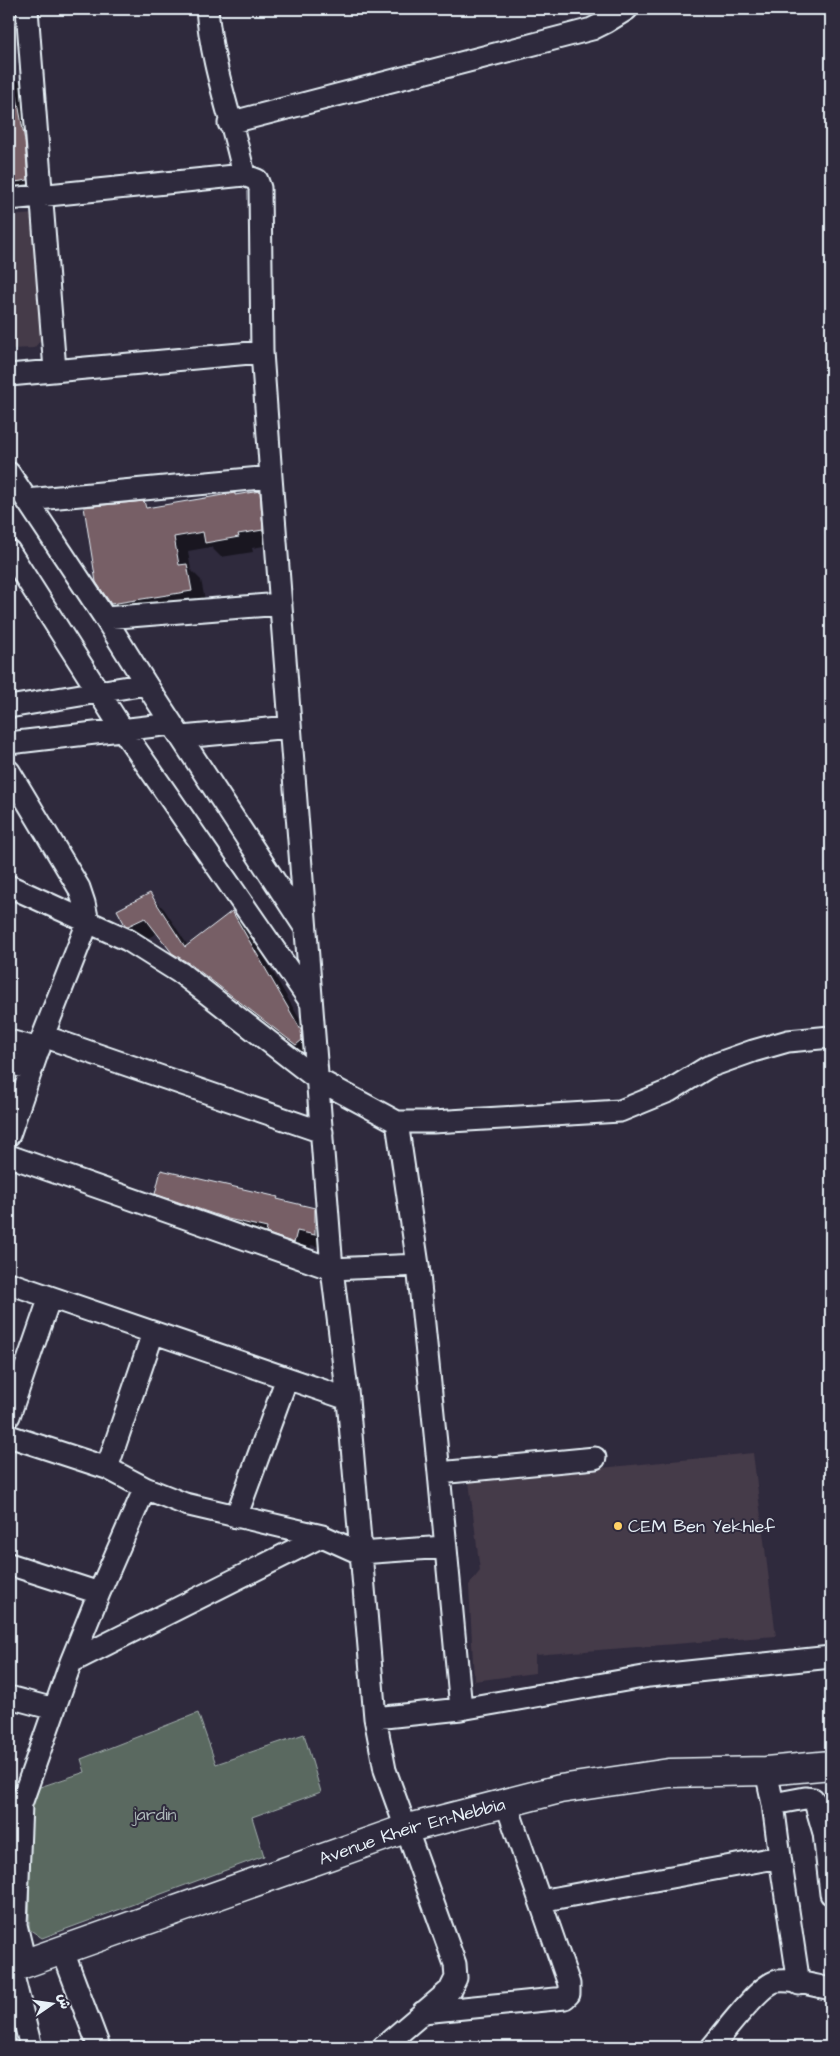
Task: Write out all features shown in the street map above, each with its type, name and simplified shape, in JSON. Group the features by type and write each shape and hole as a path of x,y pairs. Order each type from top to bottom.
{"main road":[{"name":"Avenue Kheir En-Nebbia","path":"15,1967 405,1829 560,1789 669,1774 766,1771 831,1765"}],"street":[{"path":"27,9 55,370"},
{"path":"207,9 210,39 229,123 244,175"},
{"path":"229,123 592,28 611,20 627,9"},
{"path":"9,199 244,175 257,180 260,188 262,352 280,604 332,1268 348,1399 375,1718 385,1770 455,1964 456,1978 450,1990 383,2047"},
{"path":"9,375 262,352"},
{"path":"9,473 306,928"},
{"path":"27,500 271,477"},
{"path":"9,551 97,692 311,1003"},
{"path":"105,618 280,604"},
{"path":"9,707 146,684"},
{"path":"9,743 122,729 177,731 290,727"},
{"path":"9,771 79,888 88,922 41,1043 9,1135"},
{"path":"9,886 128,940 182,974 317,1079 397,1122 433,1122 620,1111 669,1091 708,1068 752,1051 788,1041 831,1037"},
{"path":"9,1041 41,1043 322,1132"},
{"path":"9,1063 32,1069"},
{"path":"397,1122 418,1265 440,1472 445,1547 461,1709"},
{"path":"9,1156 332,1268 418,1265"},
{"path":"9,1283 348,1399"},
{"path":"9,1416 50,1297"},
{"path":"106,1468 153,1333"},
{"path":"236,1517 287,1378"},
{"path":"9,1436 106,1468 145,1488 185,1504 322,1536 360,1553 445,1547"},
{"path":"440,1472 595,1458"},
{"path":"31,2047 15,1967 15,1805 99,1592 145,1488"},
{"path":"71,1662 322,1536"},
{"path":"9,1564 99,1592"},
{"path":"375,1718 461,1709 649,1676 831,1657"},
{"path":"9,1697 54,1709"},
{"path":"766,1771 773,1804 799,1984"},
{"path":"773,1804 805,1798 813,1799 815,1802 824,1833 831,1892"},
{"path":"423,2012 565,1998 569,1994 569,1984 506,1804"},
{"path":"540,1901 780,1857"},
{"path":"62,1949 99,2047"},
{"path":"712,2047 742,2009 765,1987 779,1981 831,1989"}],"shaded area":[{"path":"34,214 42,339 34,348 9,349 9,216"},
{"name":"CEM Ben Yekhlef","path":"753,1453 776,1636 535,1655 535,1673 474,1681 469,1585 480,1571 469,1481"}],"green space":[{"path":"9,1075 18,1078 9,1106"},
{"name":"jardin","path":"198,1713 216,1764 304,1734 321,1792 252,1817 264,1856 42,1938 29,1929 31,1790 85,1772 81,1759"}],"building":[{"path":"16,92 25,141 28,180 9,183 9,93"},
{"path":"260,491 263,530 238,534 239,537 205,543 203,532 174,537 179,565 187,564 192,591 111,604 96,582 84,507 144,501 146,508 235,493 235,495"},
{"path":"150,893 185,947 232,911 301,1030 302,1040 296,1045 190,964 172,953 145,918 128,926 125,925 117,910"},
{"path":"161,1170 278,1197 277,1199 315,1208 315,1235 297,1231 294,1243 266,1233 267,1228 228,1219 155,1194"}],"place":[{"name":"CEM Ben Yekhlef","path":"618,1526"}]}
